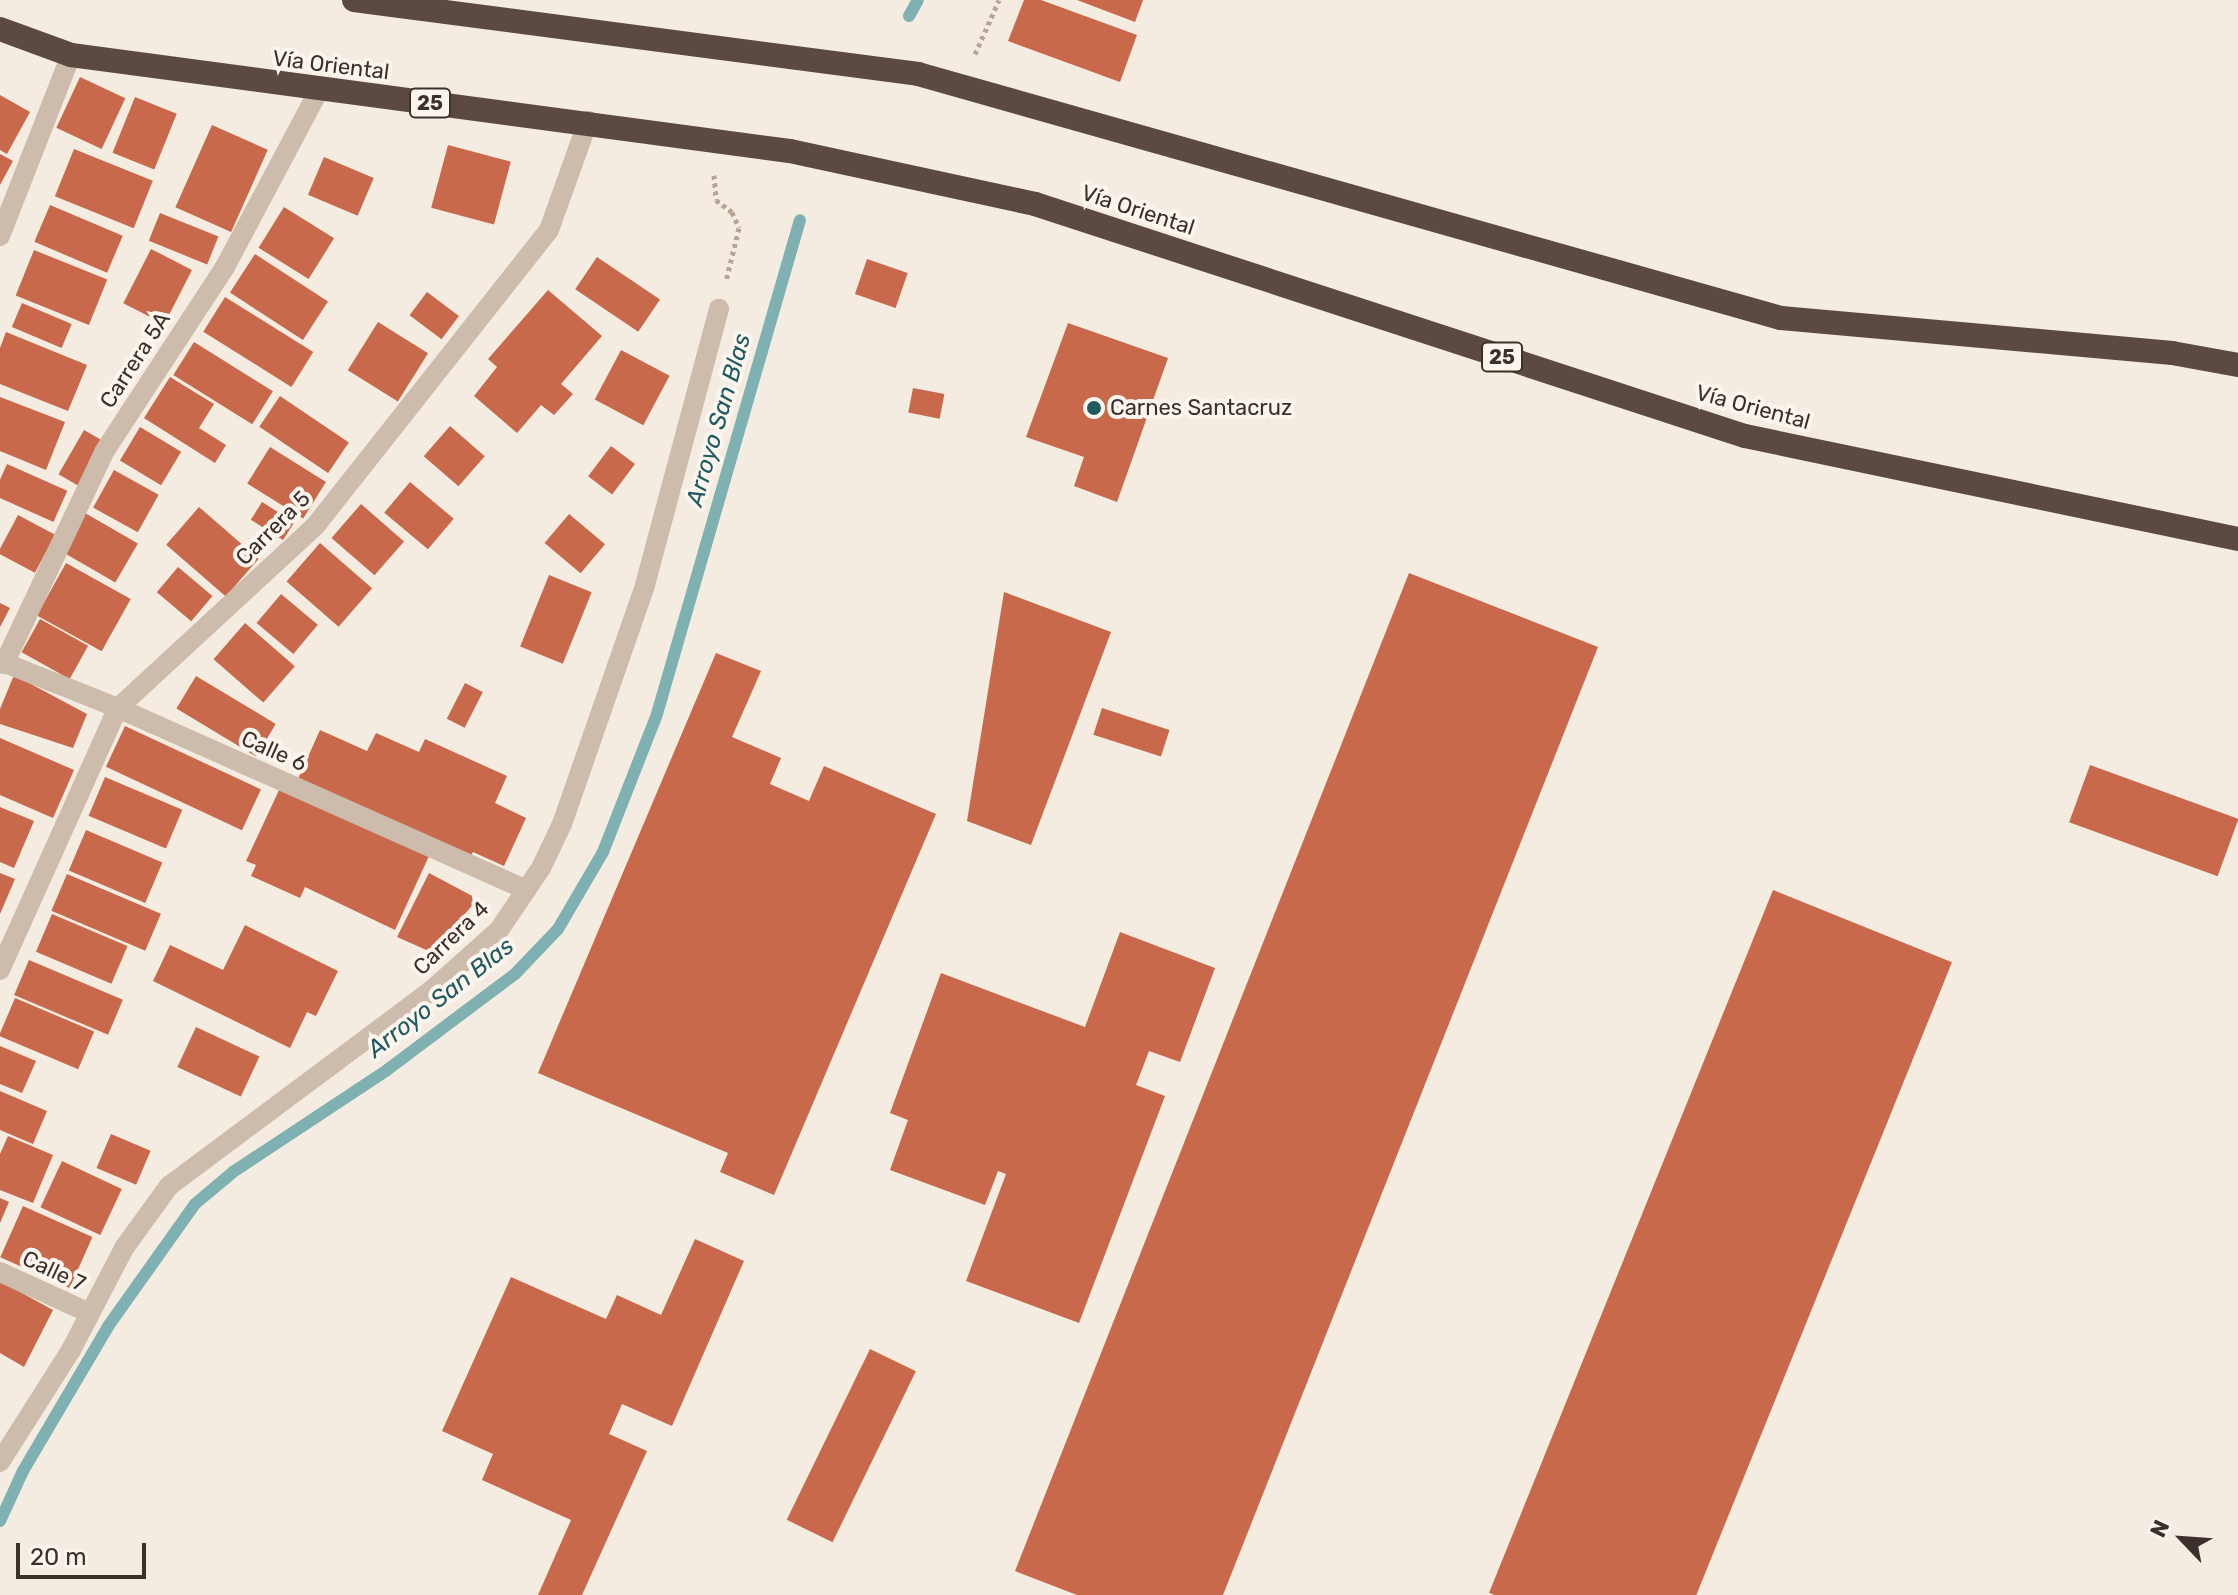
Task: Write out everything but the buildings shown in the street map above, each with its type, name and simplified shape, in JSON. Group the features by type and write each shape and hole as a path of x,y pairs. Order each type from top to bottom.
{"highway":[{"path":"354,0 838,60 918,74 1781,318 2172,353 2238,365"},
{"name":"Vía Oriental","path":"0,29 71,55 319,90 588,121 790,151 1035,204 1745,436 2238,539"}],"street":[{"path":"0,236 71,55"},
{"name":"Carrera 5A","path":"2,662 104,452 225,267 319,90"},
{"name":"Carrera 5","path":"0,970 118,708 316,525 549,230 588,121"},
{"name":"Carrera 4","path":"0,1462 124,1248 169,1186 433,989 499,930 526,890 562,824 609,693 699,397 719,309"},
{"name":"Calle 6","path":"2,662 118,708 526,890"},
{"name":"Calle 7","path":"0,1272 89,1313"}],"path":[{"path":"962,85 999,0"},
{"path":"711,140 716,200 732,212 739,228 719,309"}],"waterway":[{"name":"Arroyo San Blas","path":"909,16 918,0"},
{"name":"Arroyo San Blas","path":"0,1521 23,1471 109,1325 195,1204 233,1172 387,1070 515,974 558,929 603,852 657,714 800,220"}],"place":[{"name":"Carnes Santacruz","path":"1094,408"}]}
